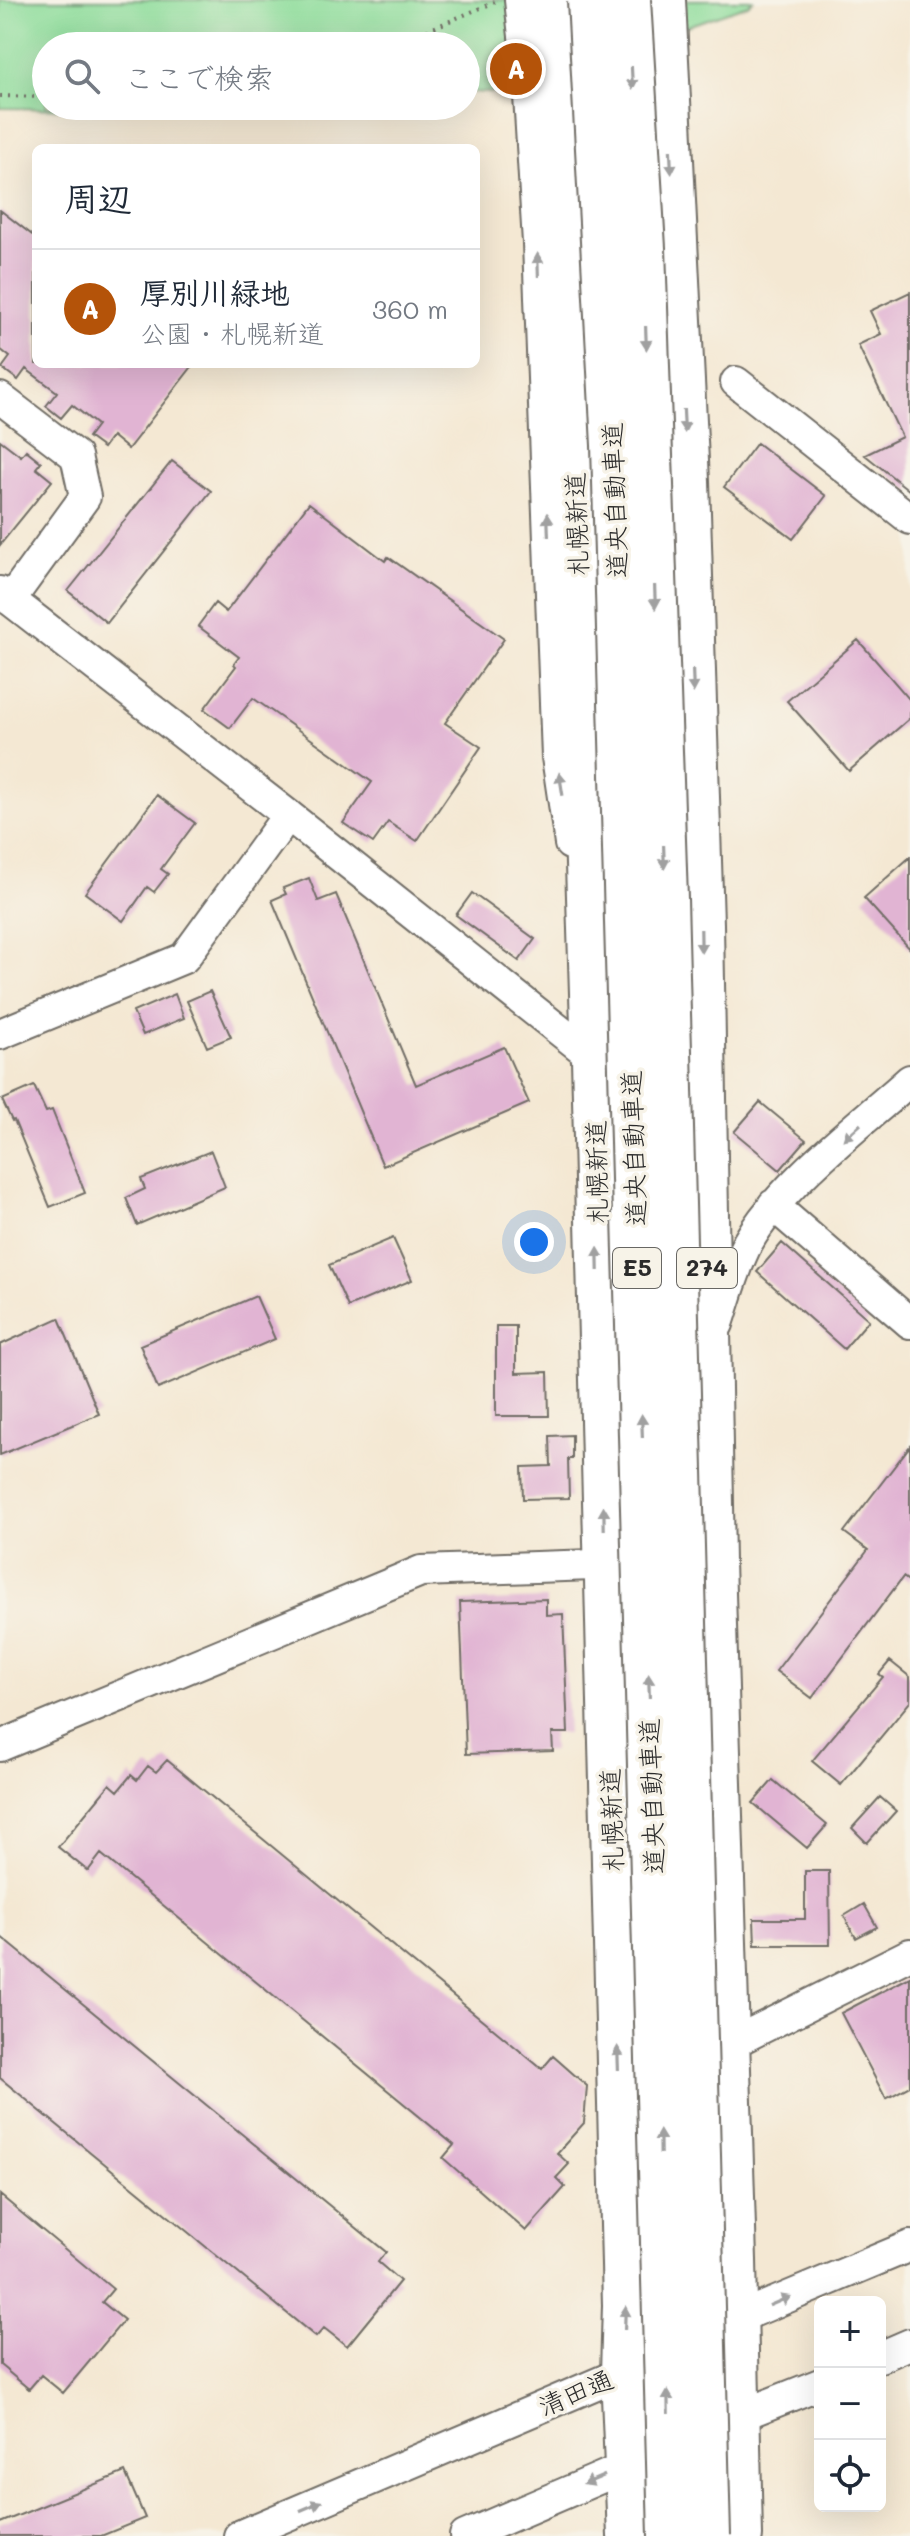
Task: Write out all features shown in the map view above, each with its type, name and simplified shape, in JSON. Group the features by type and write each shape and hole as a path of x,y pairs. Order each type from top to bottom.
{"highway":[{"name":"道央自動車道","path":"628,0 643,248 665,884 708,2536"},
{"name":"274","path":"663,0 687,497 701,924 712,1562 740,2536"},
{"name":"道央自動車道","path":"555,4 614,445 671,2536"},
{"name":"札幌新道","path":"555,4 567,170 594,1058 625,2305 623,2373 630,2536"}],"street":[{"path":"555,4 527,63 538,243 557,757 591,972"},
{"path":"736,382 910,519"},
{"path":"0,398 76,456 85,497 5,596 594,1058"},
{"path":"0,1034 184,958 288,815"},
{"path":"709,1358 734,1272 747,1243 773,1205 910,1080"},
{"path":"773,1205 910,1323"},
{"path":"0,1746 421,1571 712,1562"},
{"path":"726,2046 910,1954"},
{"name":"清田通","path":"239,2536 623,2373 735,2318 910,2246"},
{"path":"886,2354 910,2344"},
{"path":"465,2536 737,2417 814,2387"}],"path":[{"path":"423,32 500,0"},
{"path":"0,96 32,97"}],"green space":[{"path":"0,0 753,0 748,5 496,93 480,92 480,32 32,32 32,108 0,108"}],"building":[{"path":"0,210 32,235 32,368 191,368 128,449 112,436 103,448 88,437 97,425 72,405 61,418 46,406 57,392 26,369 18,380 2,368 10,357 0,349"},
{"path":"910,292 910,491 865,455 902,437 858,345 881,334 870,311"},
{"path":"0,440 21,456 26,450 41,462 36,468 52,481 0,545"},
{"path":"757,443 826,496 793,539 724,487"},
{"path":"172,461 211,491 107,623 68,591"},
{"path":"309,503 385,561 388,557 504,639 445,723 481,747 417,841 388,822 373,843 343,823 372,782 253,698 230,728 204,709 236,666 234,664 239,657 198,626 215,603 226,612"},
{"path":"858,640 910,700 910,718 849,771 787,701"},
{"path":"157,795 195,823 161,869 168,874 154,892 147,887 123,921 85,893"},
{"path":"910,857 910,949 864,898"},
{"path":"309,878 318,901 336,894 416,1085 504,1047 529,1103 383,1166 272,900 286,894 283,888"},
{"path":"472,893 535,939 519,961 456,915"},
{"path":"210,991 231,1037 207,1047 187,1001"},
{"path":"175,994 184,1018 143,1035 133,1012"},
{"path":"34,1086 46,1112 52,1110 85,1193 50,1207 14,1120 2,1100"},
{"path":"760,1102 806,1140 780,1170 734,1132"},
{"path":"211,1151 225,1187 137,1225 126,1198 145,1189 141,1179"},
{"path":"393,1238 412,1280 348,1307 329,1265"},
{"path":"782,1243 869,1320 844,1349 757,1272"},
{"path":"256,1296 275,1339 158,1389 140,1345"},
{"path":"59,1318 99,1414 0,1455 0,1345"},
{"path":"496,1326 516,1326 516,1373 548,1372 549,1416 496,1416"},
{"path":"572,1435 572,1459 568,1459 569,1498 523,1499 522,1467 551,1466 550,1436"},
{"path":"910,1446 910,1582 903,1577 812,1698 776,1671 868,1550 844,1532"},
{"path":"546,1599 546,1615 563,1614 568,1733 552,1733 553,1751 466,1754 460,1602"},
{"path":"890,1661 910,1677 910,1702 841,1785 812,1761 883,1677 879,1674"},
{"path":"167,1760 542,2069 553,2056 587,2086 584,2123 557,2153 569,2164 556,2178 565,2187 526,2231 443,2158 454,2145 101,1854 88,1871 58,1847 110,1784 118,1791 131,1775 137,1780 148,1766 156,1772"},
{"path":"773,1780 827,1825 807,1848 753,1803"},
{"path":"880,1797 896,1811 867,1843 852,1828"},
{"path":"805,1871 829,1871 830,1945 755,1945 754,1919 805,1919"},
{"path":"864,1904 877,1927 856,1938 844,1916"},
{"path":"0,1936 386,2252 378,2262 400,2281 347,2346 324,2328 316,2337 0,2078"},
{"path":"910,1977 910,2086 886,2099 841,2013"},
{"path":"0,2195 113,2289 102,2302 124,2320 63,2393 41,2375 29,2389 0,2365"},
{"path":"125,2472 145,2518 101,2536 0,2536 0,2523"}],"place":[{"name":"厚別川緑地","path":"516,69"}]}
